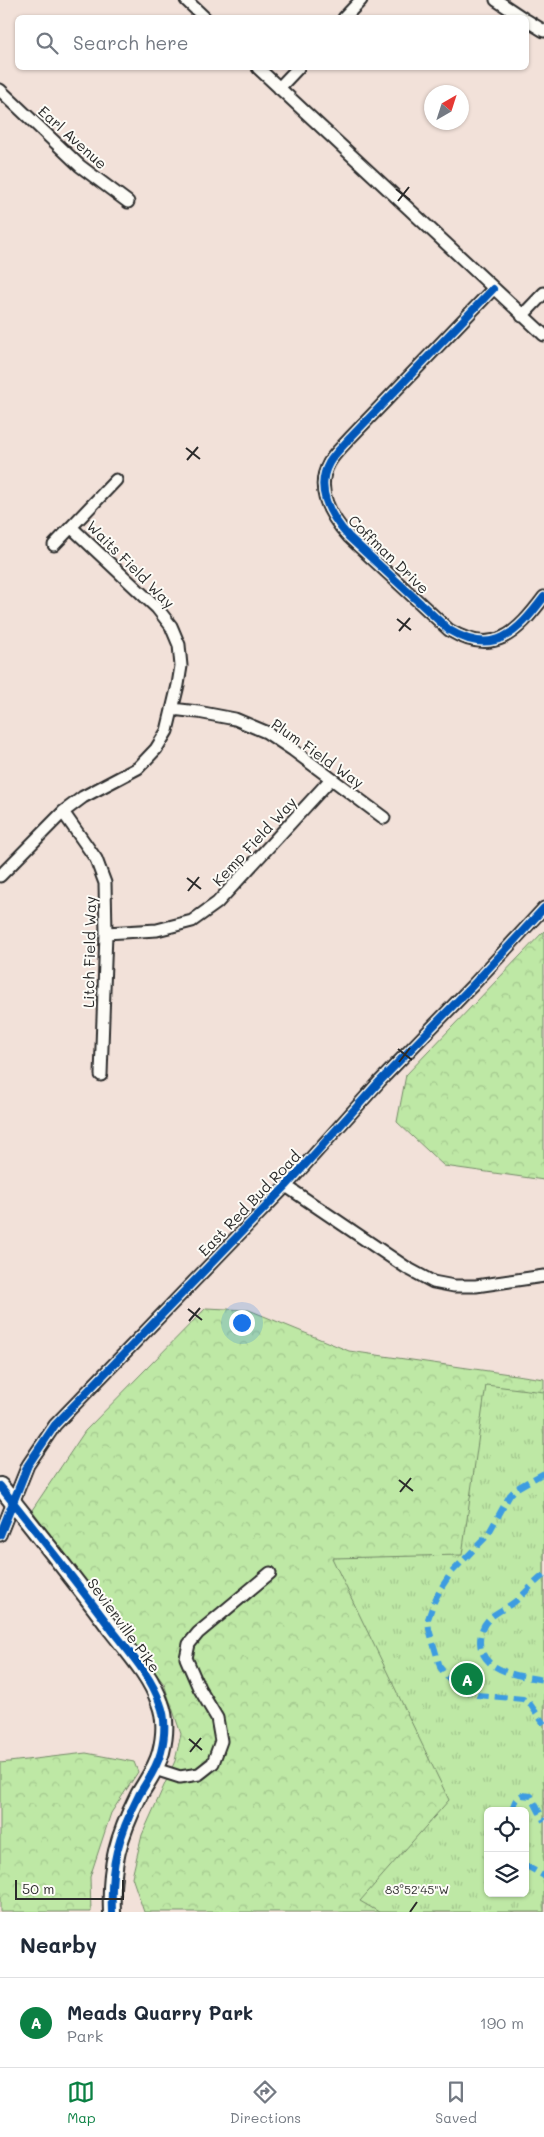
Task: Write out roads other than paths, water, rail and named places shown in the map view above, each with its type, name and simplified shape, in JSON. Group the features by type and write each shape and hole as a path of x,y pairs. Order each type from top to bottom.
{"street":[{"path":"186,0 202,15"},
{"path":"347,15 361,0"},
{"path":"496,0 518,15"},
{"path":"529,22 544,31"},
{"path":"260,70 544,335"},
{"path":"279,88 296,70"},
{"name":"Earl Avenue","path":"0,90 80,166 128,202"},
{"name":"Coffman Drive","path":"494,290 329,462 323,479 324,494 327,507 349,537 449,630 465,639 483,642 499,640 514,632 528,618 544,597"},
{"path":"522,316 544,293"},
{"path":"54,545 116,480"},
{"name":"Waits Field Way","path":"0,876 63,812 83,797 138,768 156,749 167,731 181,666 179,645 171,626 157,608 72,527"},
{"name":"Plum Field Way","path":"172,709 235,719 266,732 384,818"},
{"name":"Kemp Field Way","path":"106,933 157,930 192,921 217,903 331,779"},
{"name":"Litch Field Way","path":"63,812 96,859 105,883 106,933 100,1075"},
{"name":"East Red Bud Road","path":"0,1535 28,1465 55,1425 286,1186 380,1080 473,985 544,908"},
{"path":"286,1186 407,1268 433,1282 454,1286 476,1286 544,1276"},
{"name":"Sevierville Pike","path":"0,1486 89,1599 154,1688 164,1715 164,1737 155,1769 124,1826 119,1842 111,1888 112,1912"},
{"path":"155,1769 180,1778 199,1774 213,1762 221,1741 217,1718 186,1658 190,1644 198,1633 270,1573"}],"place":[{"name":"Meads Quarry Park","path":"467,1679"}]}
